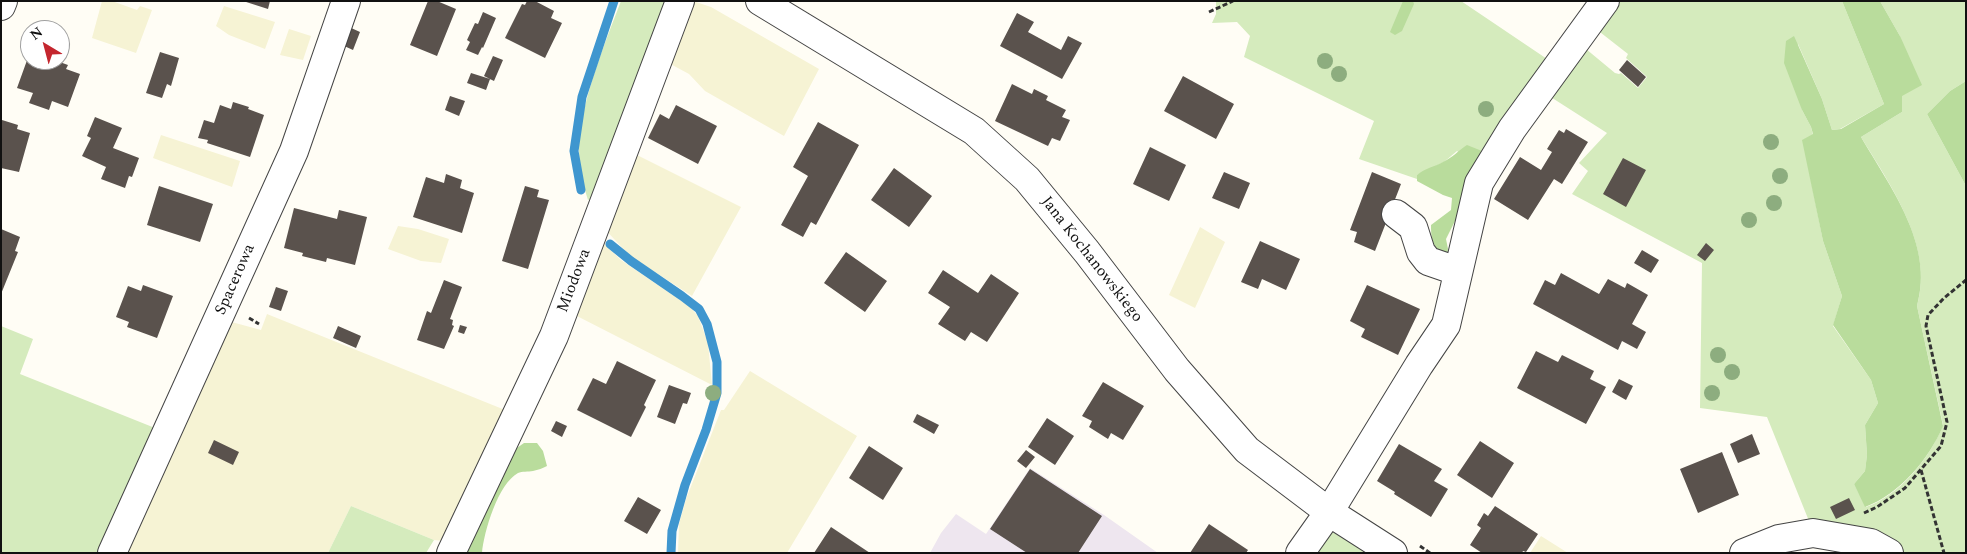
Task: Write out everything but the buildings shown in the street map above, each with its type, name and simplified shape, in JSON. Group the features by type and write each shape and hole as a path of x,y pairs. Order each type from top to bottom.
{"street":[{"path":"1,6 3,1"},
{"name":"Spacerowa","path":"112,553 294,151 346,1"},
{"name":"Miodowa","path":"451,553 554,336 680,1"},
{"name":"Jana Kochanowskiego","path":"760,1 974,131 1027,179 1087,252 1177,370 1247,450 1329,512 1393,553"},
{"path":"1300,553 1329,512 1419,365 1446,325 1479,183 1512,129 1605,1"},
{"path":"1396,214 1413,227 1421,252 1428,261 1458,271"},
{"path":"1744,553 1779,539 1812,543 1871,543 1889,553"}],"path":[{"path":"1209,12 1233,1"},
{"path":"1861,514 1877,507 1905,488 1941,446 1947,422 1926,326 1928,315 1944,298 1966,280"},
{"path":"1921,469 1944,553"}],"shaded area":[{"path":"102,1 112,1 137,10 140,6 152,10 136,53 92,38"},
{"path":"687,1 711,7 819,69 784,136 705,91 689,74 663,60"},
{"path":"224,6 275,22 265,49 229,35 216,26"},
{"path":"289,29 311,36 303,60 280,55"},
{"path":"161,135 240,161 232,187 153,158"},
{"path":"627,150 741,207 692,296 630,256 600,224"},
{"path":"398,226 418,229 449,239 441,263 421,261 388,249"},
{"path":"1200,227 1225,242 1195,308 1169,295"},
{"path":"598,238 621,260 689,306 698,316 708,343 712,385 573,314"},
{"path":"267,314 510,412 443,541 434,540 351,506 328,553 118,553 228,321 261,330"},
{"path":"750,371 857,436 787,553 678,553 679,524 686,499 721,410 724,410"},
{"path":"1030,468 1104,515 1158,553 930,553 941,533 956,514 986,534"},
{"path":"1541,536 1568,553 1530,553"}],"green space":[{"path":"621,1 670,1 588,200 580,163 580,133 594,75"},
{"path":"1216,1 1461,1 1553,63 1481,171 1457,151 1444,162 1417,175 1417,179 1359,159 1374,121 1244,57 1250,36 1237,22 1212,23 1216,14"},
{"path":"1403,1 1413,1 1414,4 1402,31 1395,35 1390,32"},
{"path":"1611,1 1842,1 1884,104 1840,129 1832,130 1822,99 1798,44 1802,110 1813,135 1803,140 1823,241 1842,296 1833,326 1871,380 1878,403 1865,425 1867,455 1865,471 1854,484 1866,507 1891,494 1912,474 1930,450 1943,425 1917,306 1921,284 1920,261 1915,239 1907,217 1885,175 1861,137 1902,112 1900,36 1880,1 1966,1 1966,81 1950,91 1927,114 1966,186 1966,553 1896,553 1809,521 1767,417 1700,408 1702,263 1572,194 1588,171 1579,163 1607,133 1546,94 1580,44 1615,73 1621,73 1638,88 1647,77 1626,58 1628,54 1596,29"},
{"path":"1842,1 1880,1 1900,36 1922,85 1902,96 1902,112 1861,137 1896,196 1907,217 1915,239 1920,261 1921,283 1917,306 1943,426 1930,451 1912,474 1890,494 1865,507 1854,484 1865,471 1867,455 1865,425 1878,403 1871,380 1833,325 1842,296 1823,241 1802,140 1813,134 1784,63 1786,41 1794,36 1822,99 1832,130 1841,129 1884,104"},
{"path":"1966,81 1966,186 1927,114 1950,91"},
{"path":"1467,145 1482,151 1462,212 1446,239 1447,256 1434,244 1431,225 1451,210 1452,198 1417,181 1417,175 1446,160"},
{"path":"1,326 33,339 20,374 160,430 103,553 1,553"},
{"path":"524,443 537,443 543,451 547,466 535,471 520,472 511,479 498,497 493,509 482,553 463,553 514,450"},
{"path":"351,506 434,540 426,553 328,553"},
{"path":"1326,528 1367,553 1308,553"}],"waterway":[{"path":"581,190 574,151 582,97 614,1"},
{"path":"610,244 699,309 707,324 717,362 717,393 706,430 685,485 672,531 671,553"}]}
